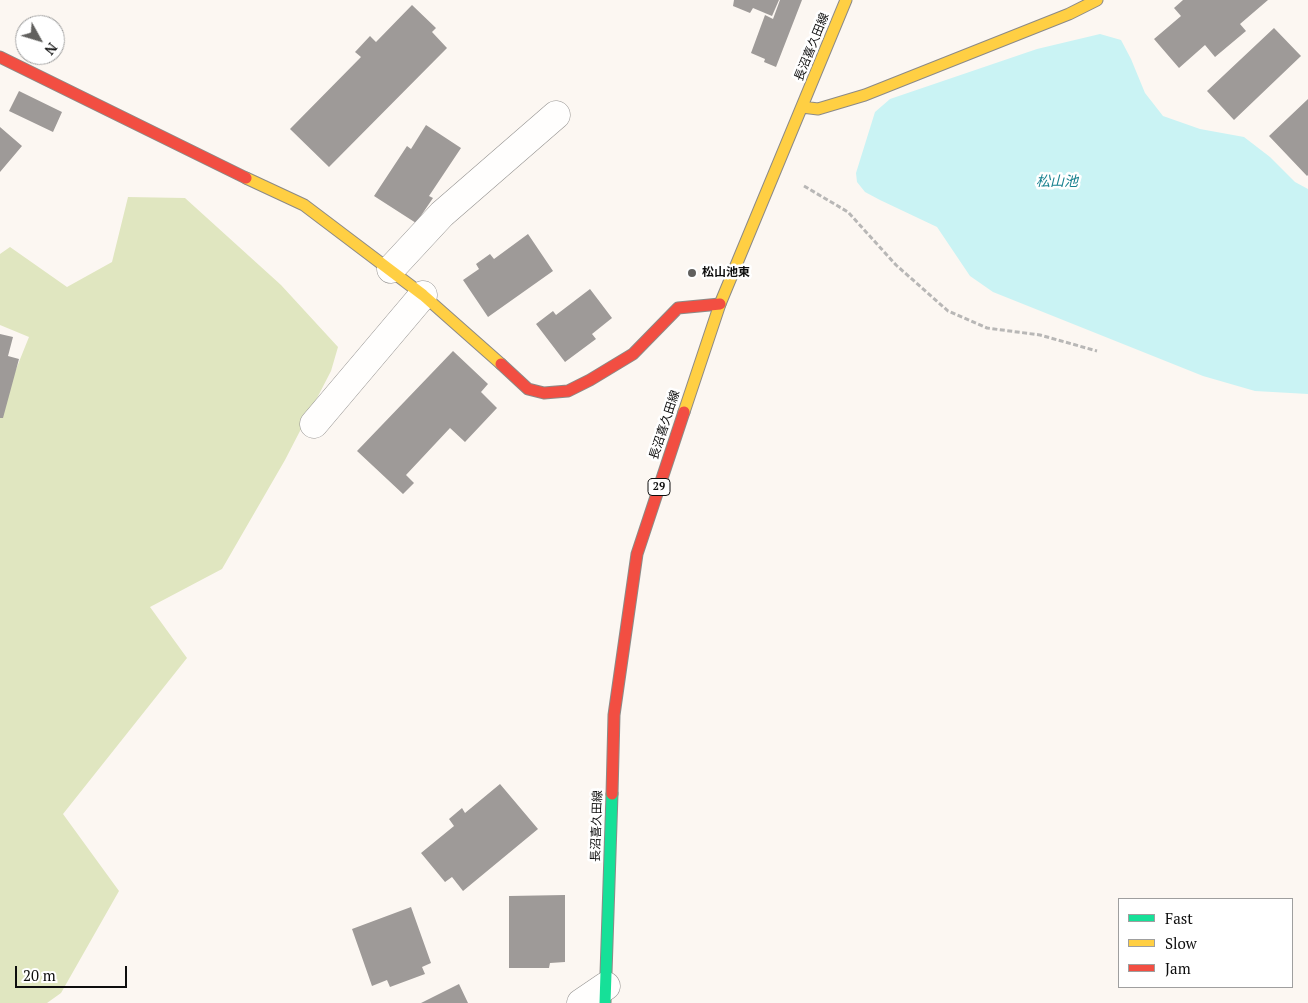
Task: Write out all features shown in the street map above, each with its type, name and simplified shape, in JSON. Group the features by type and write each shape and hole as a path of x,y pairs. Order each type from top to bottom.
{"street":[{"name":"長沼喜久田線","path":"605,994 614,715 637,554 720,304 846,0"},
{"path":"802,107 818,109 865,95 1069,14 1097,0"},
{"path":"0,57 304,205 423,295 528,389 544,393 568,391 633,354 678,308 720,304"},
{"path":"391,269 442,214 556,115"},
{"path":"314,424 423,295"},
{"path":"580,1003 605,994"}],"path":[{"path":"774,175 801,184 848,212 896,265 948,310 987,328 1040,335 1097,351"}],"green space":[{"path":"128,197 185,198 281,285 338,347 331,371 285,460 222,569 150,607 187,658 63,814 119,891 61,993 47,1003 0,1003 0,409 29,337 0,325 0,254 10,247 67,287 112,262"}],"water":[{"name":"松山池","path":"1100,34 1121,40 1145,93 1163,116 1200,129 1244,137 1270,157 1295,182 1308,189 1308,394 1255,391 1203,376 993,292 970,276 937,227 865,192 857,182 856,173 875,112 890,99 1037,49"}],"building":[{"path":"734,0 779,0 772,16 753,8 750,13 733,6"},
{"path":"780,0 802,0 776,67 764,62 765,59 751,53 765,15 773,19"},
{"path":"1183,0 1268,0 1240,24 1246,31 1215,57 1205,45 1179,68 1154,39 1181,16 1174,8"},
{"path":"412,5 436,28 432,32 447,48 329,167 290,129 361,57 355,52 370,36 376,42"},
{"path":"1274,28 1301,56 1234,120 1207,91"},
{"path":"19,91 62,112 53,132 9,111"},
{"path":"1308,99 1308,175 1307,176 1269,136"},
{"path":"426,125 461,148 429,196 433,198 416,223 374,196 407,146 411,149"},
{"path":"0,127 22,146 0,172"},
{"path":"528,234 553,271 488,317 463,280 479,269 476,264 490,254 494,259"},
{"path":"590,289 612,318 592,334 596,339 565,362 536,324 553,311 556,315"},
{"path":"0,334 13,337 8,356 19,359 3,418 0,418"},
{"path":"453,351 488,384 481,392 497,408 465,442 450,428 406,475 414,483 403,494 357,451"},
{"path":"500,784 538,829 463,891 452,877 445,882 421,853 454,826 449,819 462,808 465,813"},
{"path":"565,895 565,962 550,963 549,968 509,968 509,896"},
{"path":"411,907 431,963 422,967 425,974 390,987 387,980 372,986 352,929"},
{"path":"459,984 468,1003 421,1003"}],"traffic: fast":[{"path":"605,1003 612,794"}],"traffic: slow":[{"path":"684,412 720,304 846,0"},
{"path":"802,107 818,109 865,95 1069,14 1097,0"},
{"path":"246,178 304,205 423,295 501,364"}],"traffic: jam":[{"path":"0,57 246,178"},
{"path":"501,364 528,389 544,393 568,391 633,354 678,308 720,304"},
{"path":"612,794 614,715 637,554 684,412"}],"place":[{"name":"松山池東","path":"692,273"}]}
